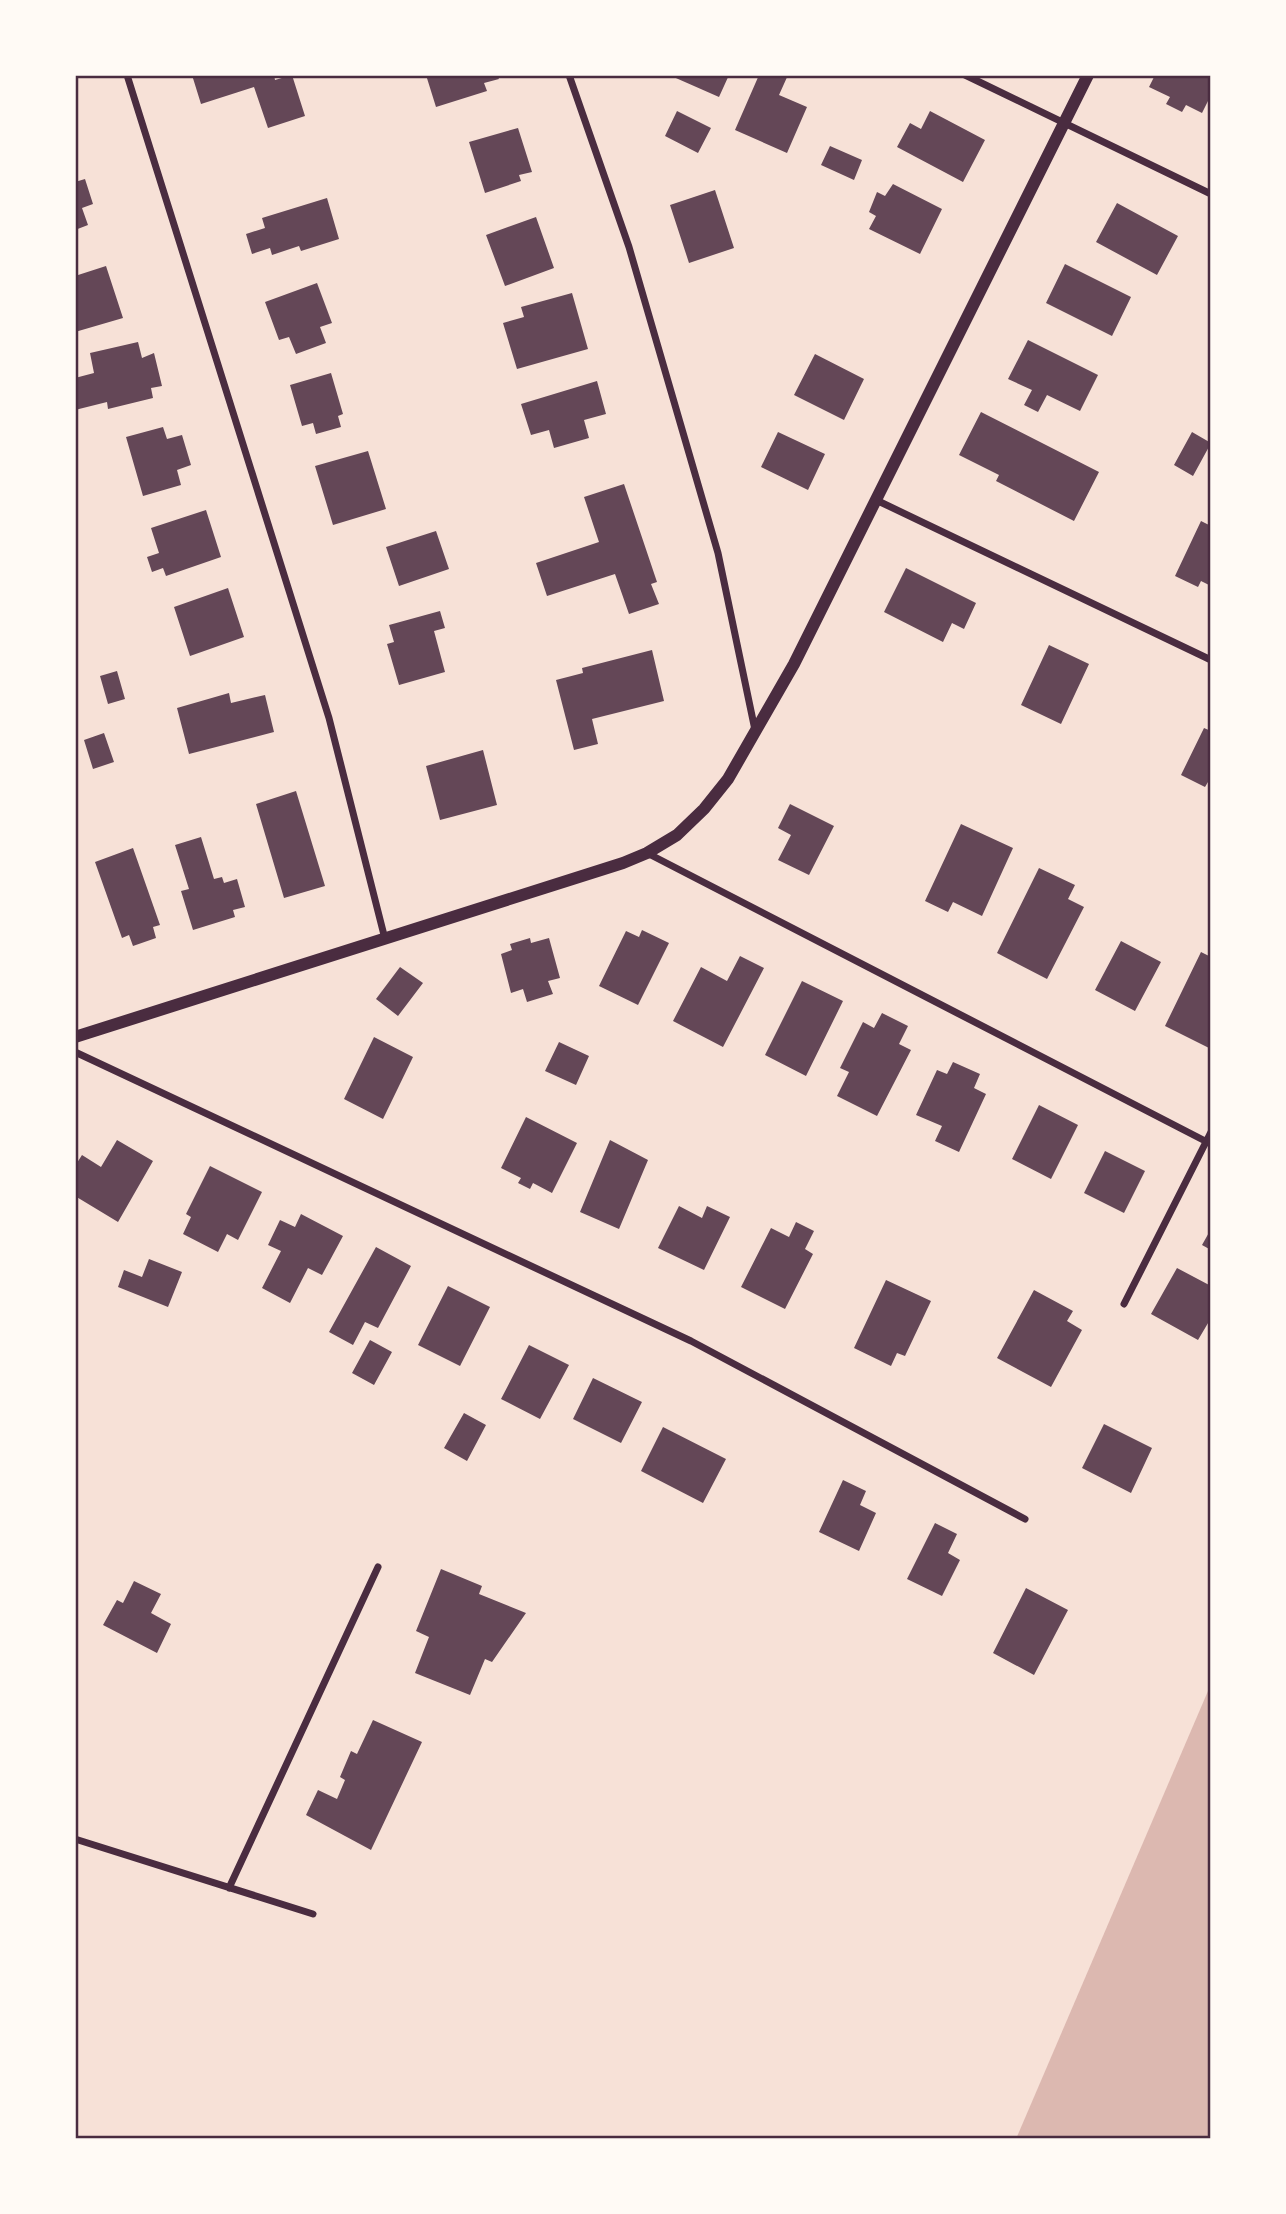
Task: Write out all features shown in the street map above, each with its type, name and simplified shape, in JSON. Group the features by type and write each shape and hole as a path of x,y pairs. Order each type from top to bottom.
{"street":[{"path":"127,75 329,718 385,939"},
{"path":"569,75 629,247 718,553 755,732"},
{"path":"965,75 1211,194"},
{"path":"75,1037 623,863 647,853 677,835 704,809 727,779 794,664 1088,75"},
{"path":"876,500 1211,660"},
{"path":"647,853 1208,1143"},
{"path":"75,1052 691,1341 1025,1519"},
{"path":"1124,1304 1208,1143 1211,1132"},
{"path":"229,1888 378,1567"},
{"path":"75,1839 313,1914"}],"shaded area":[{"path":"1211,1684 1211,2139 1016,2139"}],"building":[{"path":"192,75 274,75 275,80 292,75 305,116 268,128 254,87 201,104"},
{"path":"426,75 497,75 499,79 484,83 487,91 436,107"},
{"path":"669,75 729,75 719,97"},
{"path":"759,75 788,75 779,95 807,107 787,153 735,130"},
{"path":"1155,75 1211,75 1211,95 1202,113 1186,105 1182,112 1166,104 1170,97 1149,87"},
{"path":"677,111 711,128 698,153 665,136"},
{"path":"930,111 985,140 963,182 897,147 910,123 921,129"},
{"path":"518,128 532,172 519,175 521,181 485,193 469,142"},
{"path":"830,146 862,160 854,180 821,165"},
{"path":"85,179 93,204 82,208 88,225 75,230 75,182"},
{"path":"893,184 942,209 920,254 869,229 876,216 869,212 877,192 885,196"},
{"path":"715,190 734,248 689,263 670,205"},
{"path":"327,198 339,239 301,251 299,246 272,255 270,248 252,254 246,234 265,228 262,218"},
{"path":"1117,203 1178,236 1157,275 1096,242"},
{"path":"536,217 554,268 505,286 486,235"},
{"path":"1065,264 1131,297 1112,336 1046,303"},
{"path":"106,266 123,318 75,332 75,276"},
{"path":"317,283 332,323 320,327 326,343 296,354 289,337 279,340 265,302"},
{"path":"572,293 588,349 517,369 503,323 524,317 521,307"},
{"path":"1028,340 1098,375 1080,411 1047,395 1038,412 1024,405 1032,390 1008,379"},
{"path":"138,342 142,358 154,353 162,386 151,388 153,398 108,409 107,402 75,410 75,378 94,373 90,353"},
{"path":"815,354 864,379 844,420 794,395"},
{"path":"331,373 343,414 338,416 341,427 316,434 313,423 302,426 290,385"},
{"path":"597,381 606,414 584,420 589,438 554,448 549,430 531,435 521,404"},
{"path":"981,412 1099,472 1074,521 996,481 999,475 959,455"},
{"path":"163,427 167,439 182,435 191,465 177,470 181,485 143,496 126,437"},
{"path":"778,432 825,454 808,490 761,467"},
{"path":"1192,432 1211,443 1193,476 1174,465"},
{"path":"368,451 386,509 333,525 315,466"},
{"path":"624,484 657,582 651,584 659,604 629,614 615,574 547,596 536,563 599,542 584,497"},
{"path":"206,510 221,557 166,576 163,568 152,572 147,557 159,553 151,528"},
{"path":"1201,521 1211,526 1211,586 1201,581 1198,587 1175,576"},
{"path":"436,531 449,569 399,586 386,547"},
{"path":"906,568 976,603 964,629 952,623 943,642 884,612"},
{"path":"228,588 244,637 190,656 174,607"},
{"path":"440,611 445,628 434,631 445,672 399,685 387,644 394,642 389,625"},
{"path":"1049,645 1089,664 1061,724 1021,705"},
{"path":"652,650 664,701 592,719 598,744 574,750 556,680 583,673 582,668"},
{"path":"117,671 125,699 108,704 100,676"},
{"path":"229,693 231,703 265,695 274,732 189,754 177,708"},
{"path":"1204,728 1211,731 1211,777 1205,787 1181,775"},
{"path":"104,733 114,762 93,769 84,740"},
{"path":"483,750 497,805 440,820 426,766"},
{"path":"296,791 325,886 284,898 256,804"},
{"path":"790,804 834,826 809,875 778,860 791,835 778,828"},
{"path":"961,824 1013,848 982,916 953,902 948,912 925,901"},
{"path":"201,837 214,879 222,877 224,883 237,879 245,907 233,910 235,917 193,930 181,891 189,889 175,845"},
{"path":"133,848 160,925 153,927 156,938 133,946 129,935 122,938 95,862"},
{"path":"1039,868 1075,885 1068,899 1084,907 1047,979 997,953"},
{"path":"642,930 669,943 638,1005 599,986 626,931 639,937"},
{"path":"530,938 531,943 549,938 560,978 548,981 553,994 527,1002 523,989 511,993 501,954 512,950 510,944"},
{"path":"1121,941 1161,962 1135,1011 1095,990"},
{"path":"1201,952 1211,957 1211,1049 1165,1026"},
{"path":"740,956 764,968 723,1047 673,1021 701,967 727,981"},
{"path":"400,967 423,983 398,1016 376,999"},
{"path":"802,981 843,1001 806,1076 765,1055"},
{"path":"882,1013 908,1026 899,1044 911,1050 877,1116 837,1096 849,1072 840,1068 863,1022 874,1028"},
{"path":"374,1037 413,1057 383,1119 344,1099"},
{"path":"559,1042 589,1056 576,1085 545,1071"},
{"path":"953,1062 980,1074 974,1088 986,1094 959,1152 935,1141 942,1126 916,1115 937,1070 947,1074"},
{"path":"1039,1105 1078,1125 1051,1179 1012,1159"},
{"path":"526,1117 577,1143 552,1193 533,1183 530,1189 518,1183 521,1178 501,1168"},
{"path":"117,1140 153,1161 118,1222 75,1196 75,1166 82,1155 101,1167"},
{"path":"610,1140 648,1160 619,1229 580,1212"},
{"path":"1105,1151 1145,1171 1124,1213 1084,1193"},
{"path":"210,1166 262,1192 238,1240 227,1234 218,1252 183,1234 191,1217 186,1214"},
{"path":"679,1206 702,1218 707,1206 730,1217 704,1270 658,1248"},
{"path":"301,1214 343,1236 322,1275 308,1268 290,1303 262,1288 281,1251 268,1245 280,1220 295,1227"},
{"path":"796,1222 814,1231 805,1249 813,1254 785,1309 741,1287 771,1228 789,1237"},
{"path":"1211,1229 1211,1250 1202,1245"},
{"path":"376,1247 411,1266 378,1328 365,1322 353,1345 329,1332"},
{"path":"149,1259 182,1272 168,1307 118,1287 124,1270 142,1277"},
{"path":"1177,1268 1211,1286 1211,1318 1198,1340 1151,1314"},
{"path":"886,1280 931,1301 905,1356 897,1353 891,1366 854,1348"},
{"path":"448,1286 490,1307 460,1366 418,1345"},
{"path":"1034,1290 1073,1311 1067,1321 1082,1330 1051,1387 997,1358"},
{"path":"370,1340 392,1352 374,1385 352,1373"},
{"path":"529,1345 569,1365 540,1419 501,1399"},
{"path":"593,1378 642,1402 621,1443 573,1419"},
{"path":"464,1413 486,1425 467,1461 444,1448"},
{"path":"1104,1424 1152,1448 1131,1493 1082,1468"},
{"path":"663,1427 726,1459 703,1503 641,1471"},
{"path":"843,1480 866,1491 860,1505 876,1513 859,1551 819,1532"},
{"path":"935,1523 957,1534 948,1553 960,1560 942,1596 907,1579"},
{"path":"441,1569 482,1586 479,1594 526,1613 492,1662 485,1659 470,1695 415,1673 429,1637 416,1631"},
{"path":"134,1581 161,1594 151,1613 171,1624 157,1653 103,1625 117,1600 123,1603"},
{"path":"1026,1588 1068,1610 1034,1675 993,1653"},
{"path":"373,1720 422,1742 371,1850 306,1815 318,1790 337,1799 345,1780 340,1777 351,1751 357,1754"}]}
